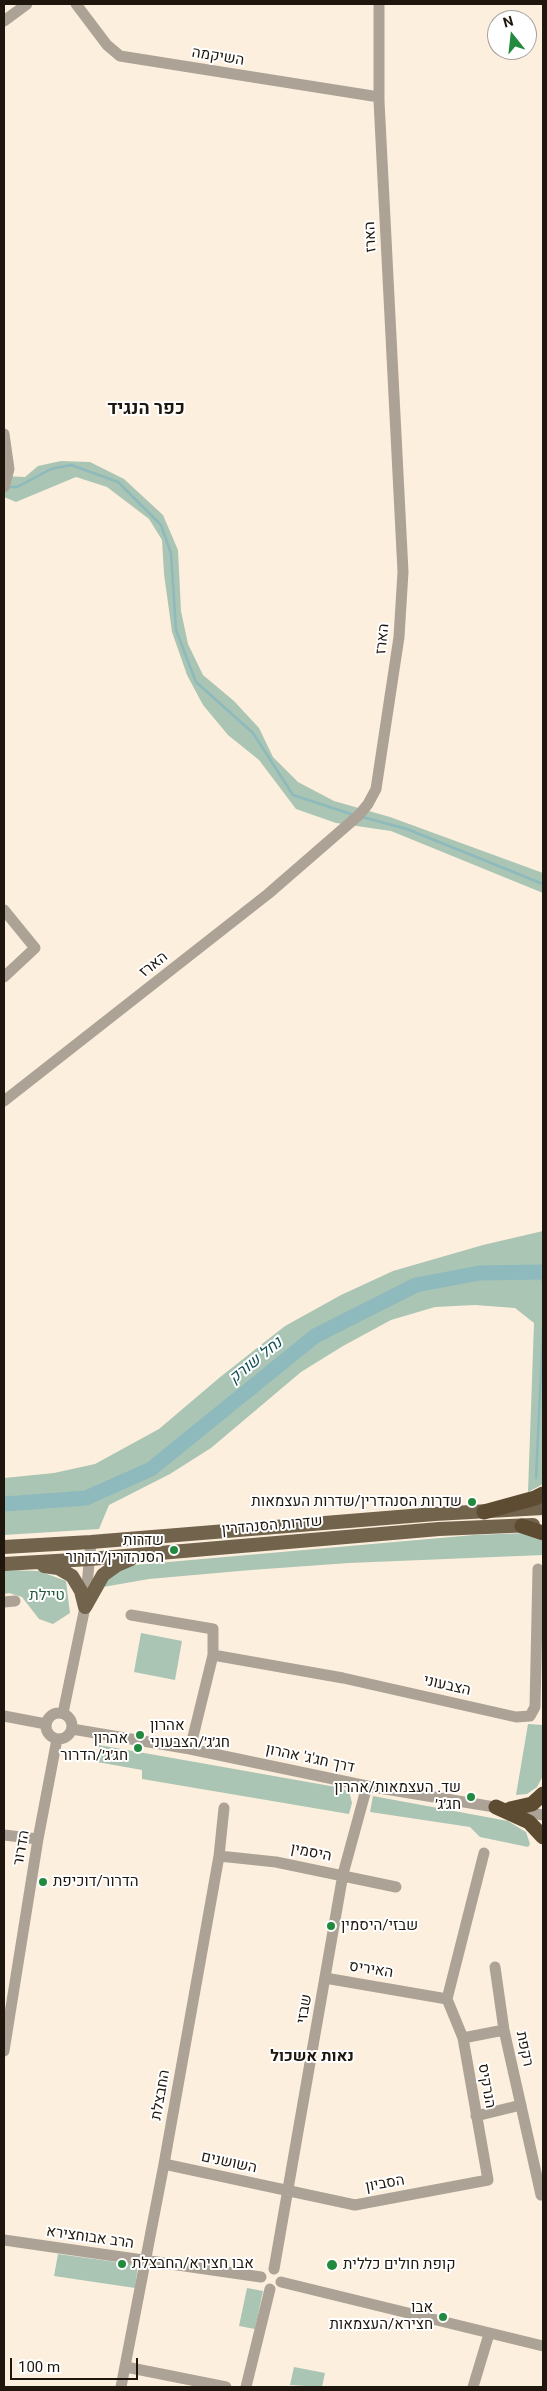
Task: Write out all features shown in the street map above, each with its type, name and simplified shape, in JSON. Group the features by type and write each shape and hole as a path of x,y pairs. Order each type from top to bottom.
{"highway":[{"path":"484,1512 543,1494"},
{"path":"522,1526 543,1533"},
{"path":"503,1808 532,1804 543,1794"},
{"path":"503,1808 528,1822 543,1837"}],"main road":[{"name":"שדרות הסנהדרין","path":"4,1547 543,1508"},
{"name":"שדרות הסנהדרין","path":"4,1564 90,1559 439,1528 543,1525"},
{"path":"85,1607 96,1585 109,1570 127,1560 156,1553"},
{"path":"20,1563 58,1568 66,1572 77,1583 85,1607"}],"street":[{"path":"4,21 27,4"},
{"name":"השיקמה","path":"76,4 107,45 120,56 379,97"},
{"name":"הארז","path":"4,1101 268,894 351,822 362,811 376,789 399,638 403,572 379,97 379,4"},
{"path":"4,434 9,456 5,483"},
{"path":"4,910 35,948 4,977"},
{"path":"63,1713 85,1607 92,1542"},
{"name":"הצבעוני","path":"213,1655 343,1678 516,1717 530,1716 535,1707 538,1570"},
{"path":"131,1615 213,1628 213,1655 190,1749"},
{"path":"63,1713 69,1718 72,1729 68,1736 57,1739 48,1734 46,1724 52,1715 63,1713"},
{"path":"4,1716 46,1724"},
{"name":"דרך חג'ג' אהרון","path":"72,1729 190,1749 367,1786 543,1815"},
{"name":"הדרור","path":"4,2052 38,1839 57,1739"},
{"name":"שבזי","path":"274,2268 343,1874 367,1786"},
{"name":"החבצלת","path":"121,2387 164,2164 219,1856 224,1808"},
{"path":"4,1835 38,1839"},
{"path":"447,1999 484,1853"},
{"name":"היסמין","path":"219,1856 276,1862 396,1886"},
{"name":"רקפת","path":"495,1967 504,2030 541,2195"},
{"name":"האיריס","path":"326,1978 447,1999"},
{"name":"הנרקיס","path":"447,1999 463,2038 488,2180"},
{"path":"463,2038 504,2030"},
{"path":"476,2116 521,2105"},
{"name":"השושנים","path":"164,2164 288,2190"},
{"name":"הסביון","path":"288,2190 355,2205 488,2180"},
{"name":"הרב אבוחצירא","path":"4,2240 261,2277"},
{"path":"274,2268 281,2275 281,2282 277,2288 270,2290 263,2286 261,2277 267,2269 274,2268"},
{"path":"281,2282 543,2346"},
{"path":"246,2387 270,2290"},
{"path":"473,2387 489,2334"},
{"path":"126,2367 226,2387"}],"green space":[{"path":"61,461 90,462 124,479 163,515 178,550 181,611 188,644 203,675 234,701 259,728 273,757 298,782 334,801 390,817 543,873 543,893 391,831 336,823 296,809 259,760 228,735 203,705 187,675 172,632 164,574 162,540 149,519 107,487 76,477 16,502 4,497 4,476 25,477 38,466"},
{"path":"543,1231 543,1484 528,1492 534,1323 515,1308 475,1305 435,1307 391,1320 343,1346 301,1372 211,1448 170,1474 109,1505 99,1529 4,1535 4,1478 54,1473 95,1464 159,1429 219,1378 285,1326 341,1295 393,1271 483,1245"},
{"path":"526,1533 543,1541 543,1555 349,1563 251,1570 149,1579 103,1587 103,1580 123,1566 474,1535"},
{"name":"טיילת","path":"4,1570 39,1571 66,1581 70,1613 53,1624 39,1619 22,1597 9,1593 4,1594"},
{"path":"141,1633 182,1641 175,1680 134,1672"},
{"path":"528,1724 543,1725 543,1776 537,1787 527,1794 516,1795"},
{"path":"99,1745 336,1787 349,1791 352,1803 349,1814 142,1779 142,1770 97,1762"},
{"path":"373,1796 508,1821 526,1832 530,1844 528,1847 480,1837 470,1827 370,1812"},
{"path":"58,2254 138,2265 135,2288 54,2276"},
{"path":"247,2288 263,2291 255,2329 239,2326"},
{"path":"294,2367 325,2373 322,2387 290,2385"}],"waterway":[{"path":"7,487 17,487 51,469 71,465 118,482 161,525 171,553 176,630 196,682 253,733 293,795 354,815"},
{"path":"362,817 407,829 543,884"},
{"name":"נחל שורק","path":"534,1272 541,1276 543,1282"},
{"name":"נחל שורק","path":"4,1504 86,1498 151,1469 315,1336 416,1285 479,1273 543,1272"},
{"path":"536,1478 543,1328"}],"place":[{"name":"שדרות הסנהדרין/שדרות העצמאות","path":"472,1502"},
{"name":"שדרות הסנהדרין/הדרור","path":"174,1550"},
{"name":"אהרון חג׳ג׳/הצבעוני","path":"140,1735"},
{"name":"אהרון חג׳ג׳/הדרור","path":"138,1748"},
{"name":"שד. העצמאות/אהרון חג׳ג׳","path":"471,1797"},
{"name":"הדרור/דוכיפת","path":"43,1882"},
{"name":"שבזי/היסמין","path":"331,1926"},
{"name":"אבו חצירא/החבצלת","path":"122,2264"},
{"name":"קופת חולים כללית","path":"332,2265"},
{"name":"אבו חצירא/העצמאות","path":"443,2317"}],"district":[{"name":"כפר הנגיד","path":"146,409"},
{"name":"נאות אשכול","path":"312,2057"}]}
